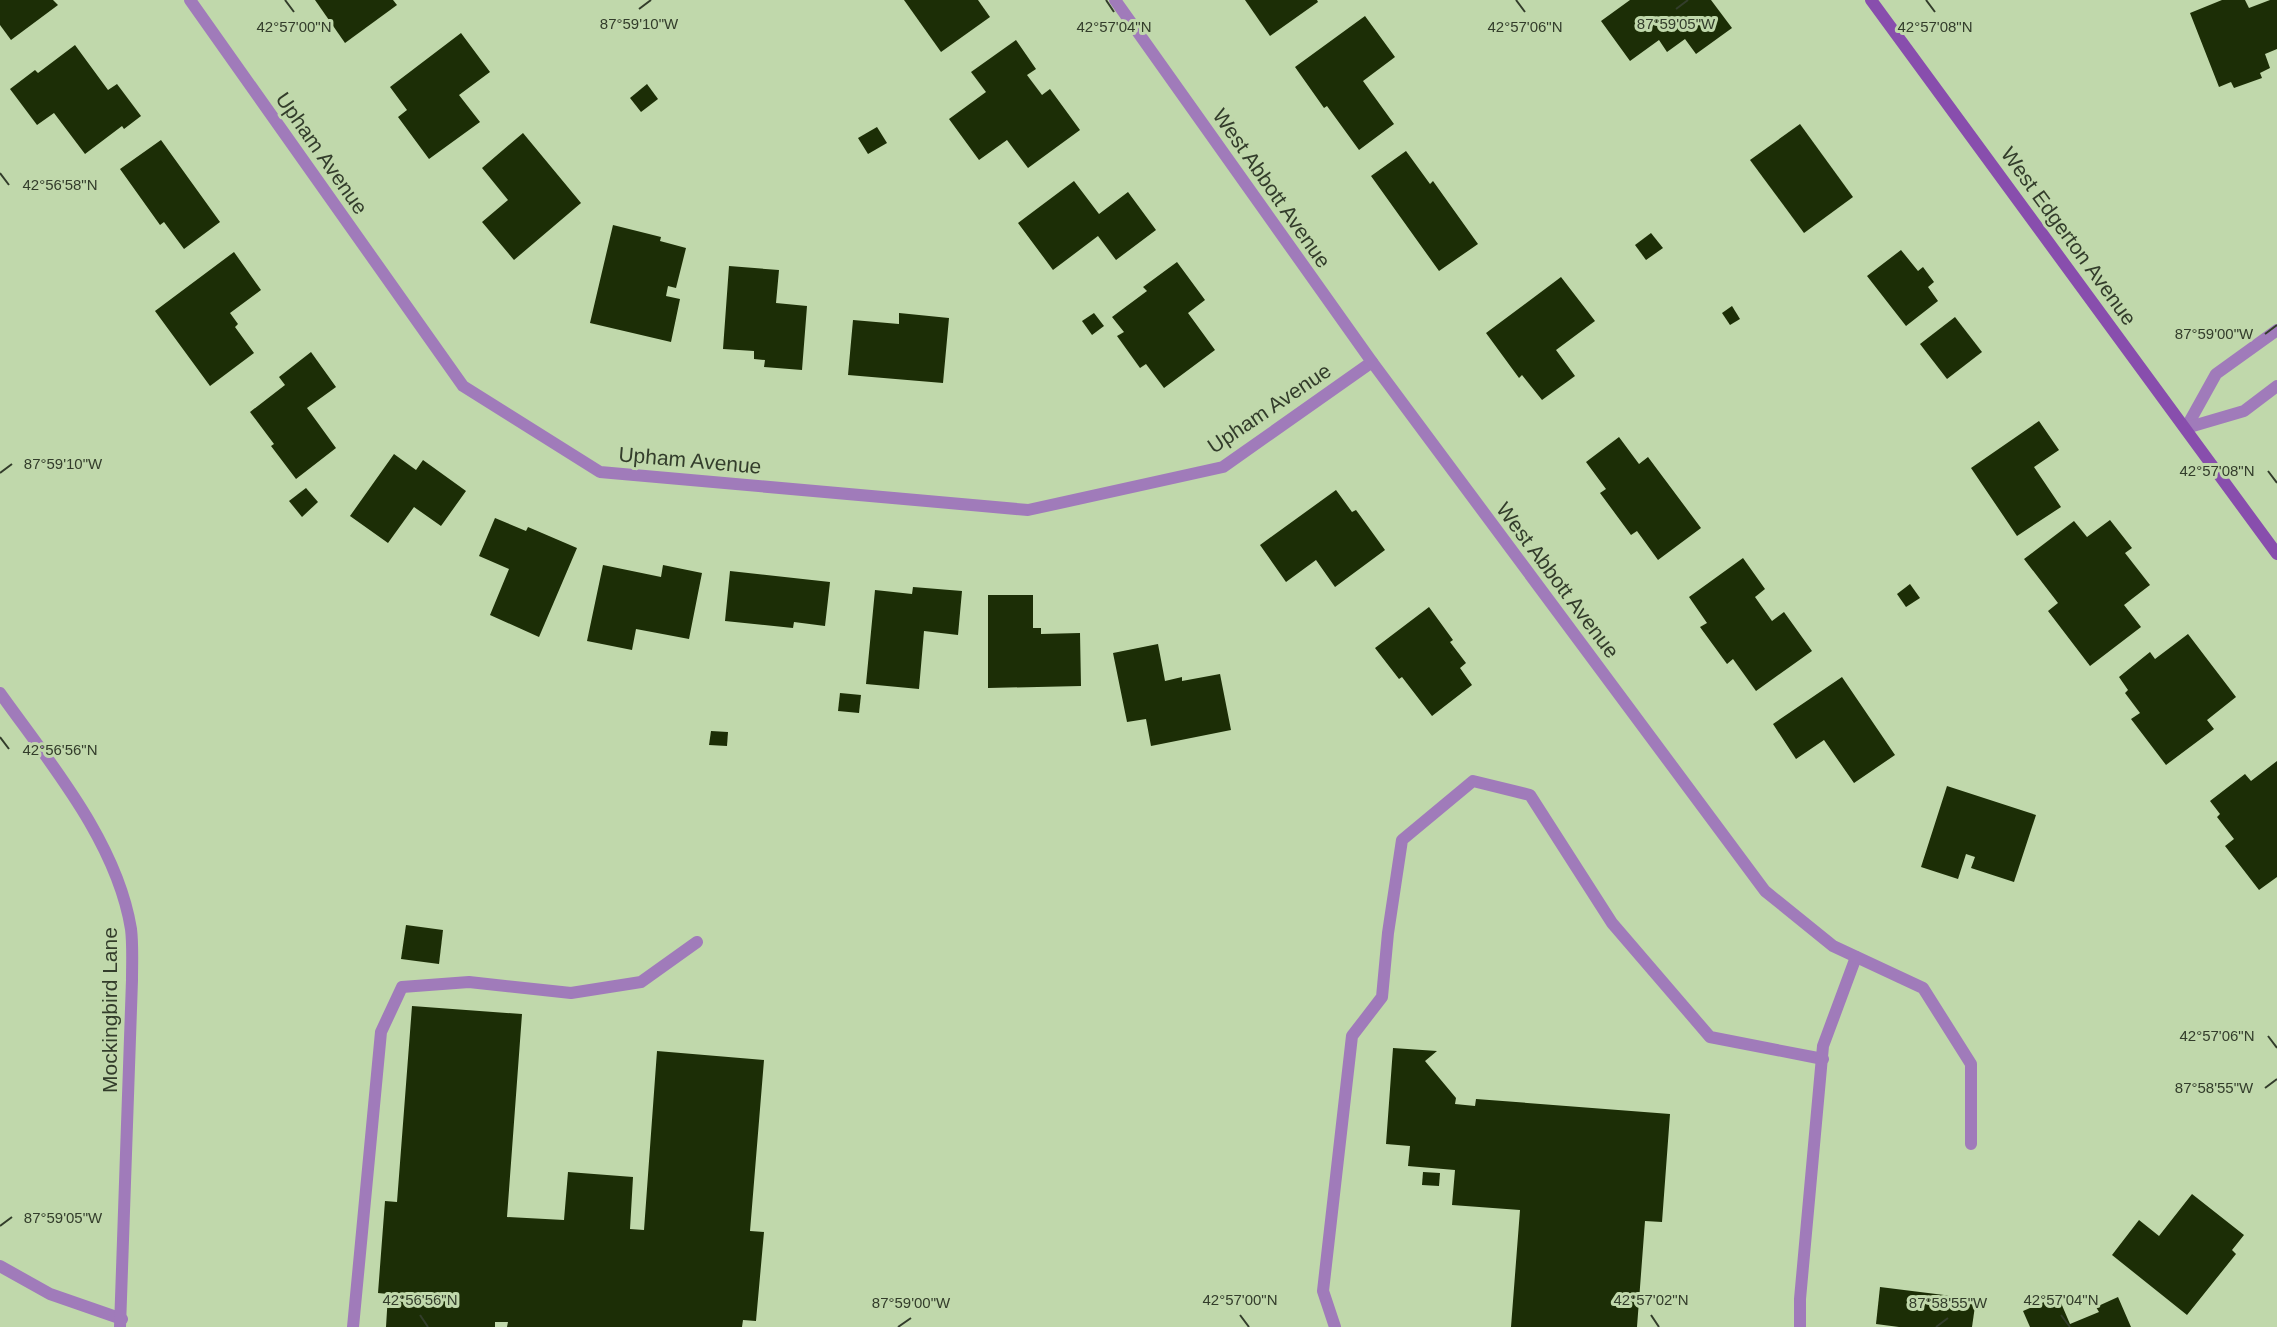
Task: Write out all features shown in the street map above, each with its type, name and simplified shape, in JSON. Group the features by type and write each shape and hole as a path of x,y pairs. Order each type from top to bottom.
{"street":[{"name":"Upham Avenue","path":"190,0 462,386 600,472 1028,510 1223,467 1372,362"},
{"name":"West Abbott Avenue","path":"1115,0 1372,362 1765,891 1833,946 1923,988 1971,1064 1971,1144"},
{"name":"West Edgerton Avenue","path":"1871,0 2277,555"},
{"path":"2186,428 2216,374 2277,330"},
{"path":"2186,428 2244,411 2277,386"},
{"name":"Mockingbird Lane","path":"0,693 58,773 96,835 118,879 131,931 132,980 121,1323"},
{"path":"1335,1327 1323,1291 1352,1036 1382,997 1388,933 1402,840 1473,781 1530,795 1612,923 1710,1037 1823,1059"},
{"path":"353,1327 381,1032 402,987 470,982 571,993 641,982 697,942"},
{"path":"1800,1327 1800,1299 1824,1046 1856,957"},
{"path":"0,1266 50,1294 121,1323"}],"building":[{"path":"0,0 53,0 58,5 11,40 0,25"},
{"path":"315,0 393,0 397,5 345,43"},
{"path":"904,0 978,0 990,17 941,52"},
{"path":"1245,0 1317,0 1318,2 1270,36"},
{"path":"1630,0 1711,0 1732,28 1696,54 1685,39 1667,52 1659,40 1630,61 1601,21"},
{"path":"2222,0 2245,0 2249,8 2270,0 2277,0 2277,49 2265,54 2270,68 2260,73 2262,78 2234,88 2231,82 2219,87 2190,13"},
{"path":"1365,16 1395,57 1363,81 1394,124 1359,150 1327,106 1324,108 1295,67"},
{"path":"461,33 490,72 459,95 480,122 429,159 398,117 407,110 390,87"},
{"path":"1016,40 1036,69 1027,75 1042,95 1050,89 1080,130 1028,168 1007,140 979,160 949,119 986,92 971,72"},
{"path":"75,45 108,90 117,84 141,116 124,129 122,126 85,154 54,113 37,125 10,89 35,70 38,73"},
{"path":"647,84 658,99 641,112 630,98"},
{"path":"1800,124 1853,197 1804,233 1750,160"},
{"path":"877,127 887,143 868,154 858,138"},
{"path":"523,133 581,203 514,260 482,222 508,200 482,168"},
{"path":"161,140 220,222 184,249 164,222 160,225 120,169"},
{"path":"1406,151 1430,184 1433,181 1478,244 1439,271 1371,176"},
{"path":"1074,181 1099,214 1128,192 1156,230 1116,260 1098,236 1053,270 1018,223"},
{"path":"613,225 661,237 660,241 686,248 676,288 668,286 666,296 680,299 671,342 590,323"},
{"path":"1651,233 1663,248 1646,260 1635,245"},
{"path":"1901,250 1918,271 1923,267 1934,282 1928,287 1938,301 1906,326 1867,276"},
{"path":"234,252 261,290 230,313 238,324 235,327 254,353 210,386 155,311"},
{"path":"1177,262 1205,300 1188,313 1215,350 1164,388 1146,364 1140,368 1117,336 1124,332 1112,317 1147,291 1143,287"},
{"path":"729,266 779,270 776,303 807,306 802,370 764,367 765,360 754,359 754,351 723,349"},
{"path":"1561,277 1595,321 1556,350 1575,376 1542,400 1522,375 1519,378 1486,333"},
{"path":"1732,306 1740,319 1730,325 1722,313"},
{"path":"899,313 949,318 943,383 848,375 853,320 899,324"},
{"path":"1094,313 1104,326 1092,335 1082,321"},
{"path":"1955,317 1982,352 1947,379 1920,344"},
{"path":"311,352 336,387 307,408 336,448 296,479 271,446 274,444 250,412 285,385 279,377"},
{"path":"2039,421 2059,450 2034,467 2061,507 2017,536 1971,468"},
{"path":"1619,437 1639,464 1648,457 1701,528 1658,560 1637,531 1631,535 1600,493 1606,489 1586,462"},
{"path":"394,454 416,470 423,460 466,491 441,526 414,507 388,543 350,516"},
{"path":"306,488 318,502 302,517 289,501"},
{"path":"1336,490 1352,512 1356,510 1385,550 1335,587 1316,560 1286,582 1260,545"},
{"path":"495,518 526,531 528,527 577,548 539,637 490,615 509,569 479,556"},
{"path":"2110,520 2132,548 2125,553 2150,585 2124,605 2141,627 2090,666 2048,611 2058,603 2024,559 2074,521 2087,537"},
{"path":"1743,558 1765,589 1755,597 1772,621 1784,612 1812,651 1756,691 1733,659 1727,664 1700,627 1707,623 1689,597"},
{"path":"603,565 661,577 663,565 702,573 689,639 636,629 632,650 587,641"},
{"path":"730,571 830,582 825,626 794,622 793,628 725,621"},
{"path":"1910,584 1920,598 1906,607 1897,594"},
{"path":"913,587 962,591 958,635 924,631 919,689 866,684 875,590 912,594"},
{"path":"988,595 1033,595 1033,628 1041,628 1041,634 1080,633 1081,686 988,688"},
{"path":"1429,607 1453,640 1450,642 1466,663 1460,668 1472,685 1432,716 1402,677 1399,679 1375,648"},
{"path":"2188,634 2236,697 2207,720 2214,729 2166,765 2131,719 2140,713 2125,693 2128,690 2119,677 2150,652 2155,659"},
{"path":"1158,644 1165,681 1182,677 1182,681 1220,674 1231,730 1151,746 1146,719 1127,722 1113,653"},
{"path":"1842,677 1895,755 1854,783 1824,740 1796,759 1773,724"},
{"path":"840,693 861,695 859,713 838,711"},
{"path":"711,731 728,732 727,746 709,745"},
{"path":"2277,761 2277,877 2259,890 2225,846 2234,839 2217,817 2220,814 2210,801 2245,774 2251,781"},
{"path":"1947,786 2036,815 2014,882 1971,868 1975,857 1966,854 1958,879 1921,867"},
{"path":"406,925 443,930 439,964 401,959"},
{"path":"412,1006 522,1014 507,1217 564,1220 568,1172 633,1177 630,1229 644,1230 657,1051 764,1060 750,1231 764,1232 756,1321 743,1320 742,1327 507,1327 508,1322 495,1322 495,1327 386,1327 388,1294 378,1293 385,1201 397,1202"},
{"path":"1393,1048 1437,1051 1425,1061 1456,1098 1455,1104 1475,1106 1476,1099 1670,1114 1662,1222 1645,1221 1637,1327 1511,1327 1520,1210 1452,1205 1455,1170 1408,1166 1410,1146 1386,1144"},
{"path":"1423,1172 1440,1173 1439,1186 1422,1185"},
{"path":"2192,1194 2244,1235 2232,1250 2236,1254 2187,1315 2112,1255 2139,1220 2159,1236"},
{"path":"1880,1287 1976,1299 1972,1327 1899,1327 1876,1324"},
{"path":"2058,1296 2070,1324 2099,1312 2096,1307 2118,1297 2131,1327 2030,1327 2023,1311"}]}
